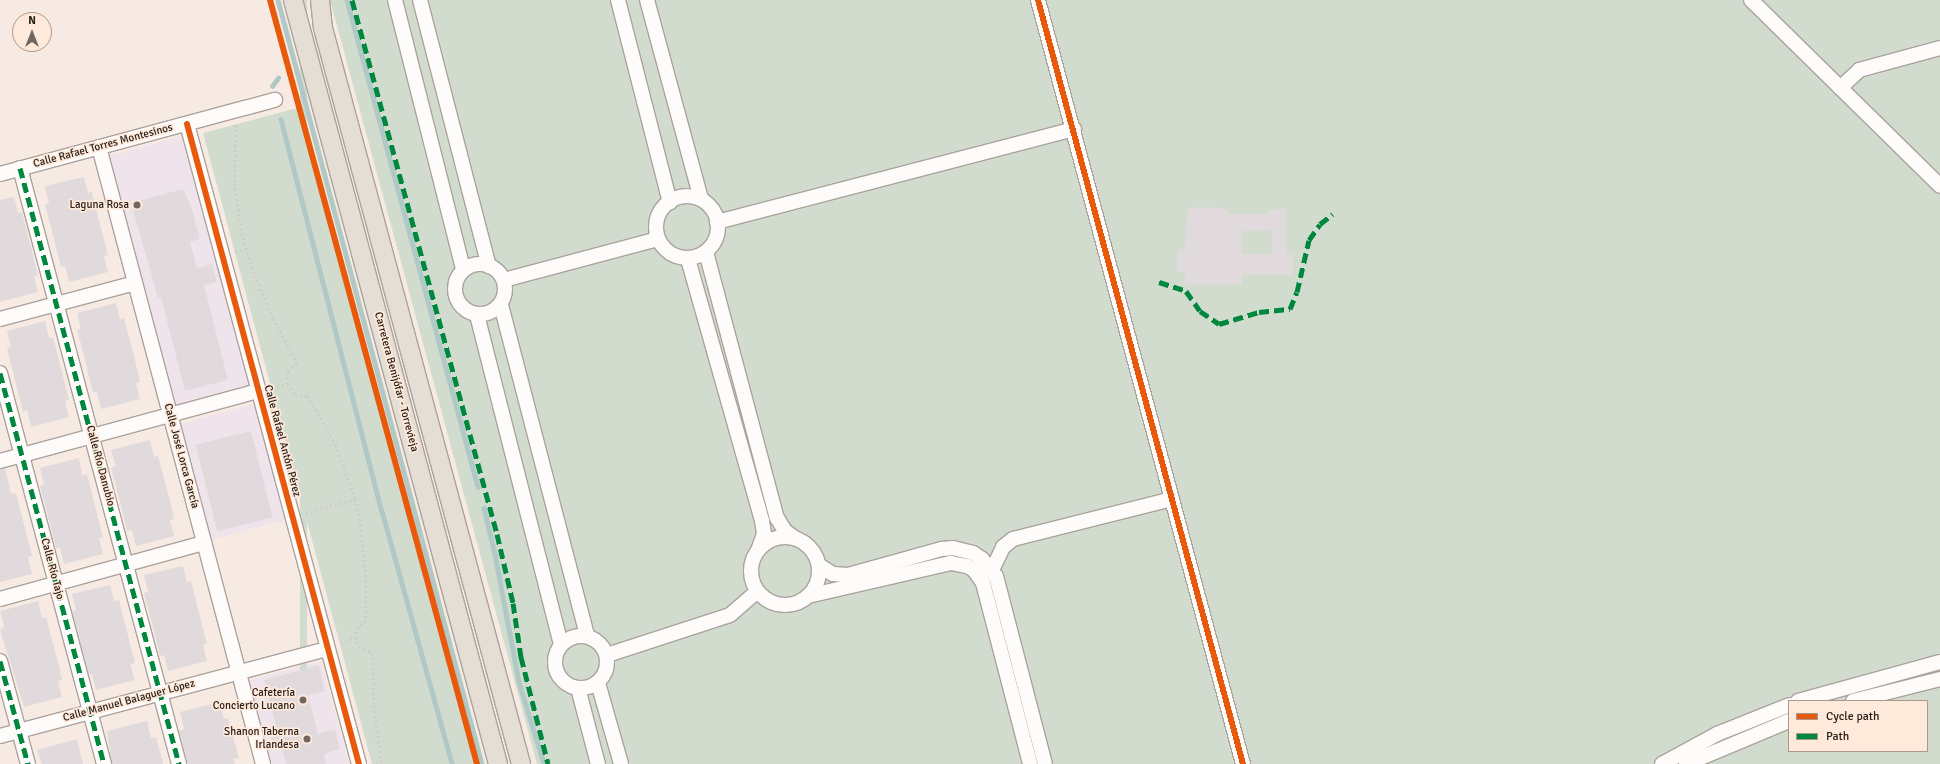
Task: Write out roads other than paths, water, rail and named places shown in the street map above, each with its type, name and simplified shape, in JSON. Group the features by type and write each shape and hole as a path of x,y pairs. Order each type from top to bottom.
{"main road":[{"name":"Carretera Benijófar - Torrevieja","path":"293,0 498,764"},
{"name":"Carretera Benijófar - Torrevieja","path":"320,0 323,28 521,764"}],"street":[{"path":"395,0 463,269 455,286 457,299 465,310 477,315 490,313 501,305 506,293 504,280 496,269 484,264 463,269"},
{"path":"420,0 489,266"},
{"path":"618,0 670,202"},
{"path":"647,0 701,199"},
{"path":"1038,0 1074,129 1243,764"},
{"path":"1751,0 1940,186"},
{"path":"1840,88 1859,70 1940,48"},
{"name":"Calle Rafael Torres Montesinos","path":"0,174 275,100"},
{"name":"Calle Rafael Antón Pérez","path":"187,124 359,764"},
{"path":"717,222 1074,129"},
{"name":"Calle José Lorca García","path":"99,147 263,764"},
{"name":"Calle Río Danubio","path":"20,168 179,764"},
{"path":"689,196 701,199 711,207 717,222 714,242 706,252 688,259 676,256 665,250 658,240 656,227 658,215 670,202 689,196"},
{"path":"504,280 658,240"},
{"path":"706,252 777,518 785,530 795,538"},
{"path":"688,259 762,521 764,534 750,566 756,592 776,604 793,604 808,596 951,563 967,566 974,570 983,583 1030,764"},
{"path":"0,319 135,283"},
{"path":"501,305 587,636"},
{"path":"477,315 561,644"},
{"name":"Calle Río Tajo","path":"0,373 104,764"},
{"path":"0,461 258,392"},
{"path":"992,570 1002,547 1013,539 1172,499"},
{"path":"759,548 768,540 785,536 801,540 814,551 820,566 818,583 808,596"},
{"path":"0,599 204,543"},
{"path":"820,566 833,574 848,575 942,549 953,548 973,553 992,570 1045,764"},
{"path":"607,655 730,615 756,592"},
{"path":"573,636 587,636 600,642 607,655 607,670 598,683 588,688 578,688 564,683 556,671 554,657 561,644 573,636"},
{"name":"Calle Manuel Balaguer López","path":"0,736 328,649"},
{"path":"0,661 28,764"},
{"path":"1802,700 1940,662"},
{"path":"1857,700 1940,679"},
{"path":"598,683 621,764"},
{"path":"578,688 598,764"},
{"path":"1662,764 1717,734 1788,705"},
{"path":"1686,764 1788,721"}],"waterway":[{"path":"278,0 482,764"},
{"path":"347,0 478,487"},
{"path":"272,86 278,78"},
{"path":"281,119 382,511 452,764"},
{"path":"484,508 495,554 519,682 544,764"}],"place":[{"name":"Laguna Rosa","path":"137,205"},
{"name":"Cafetería Concierto Lucano","path":"303,700"},
{"name":"Shanon Taberna Irlandesa","path":"307,739"}]}
